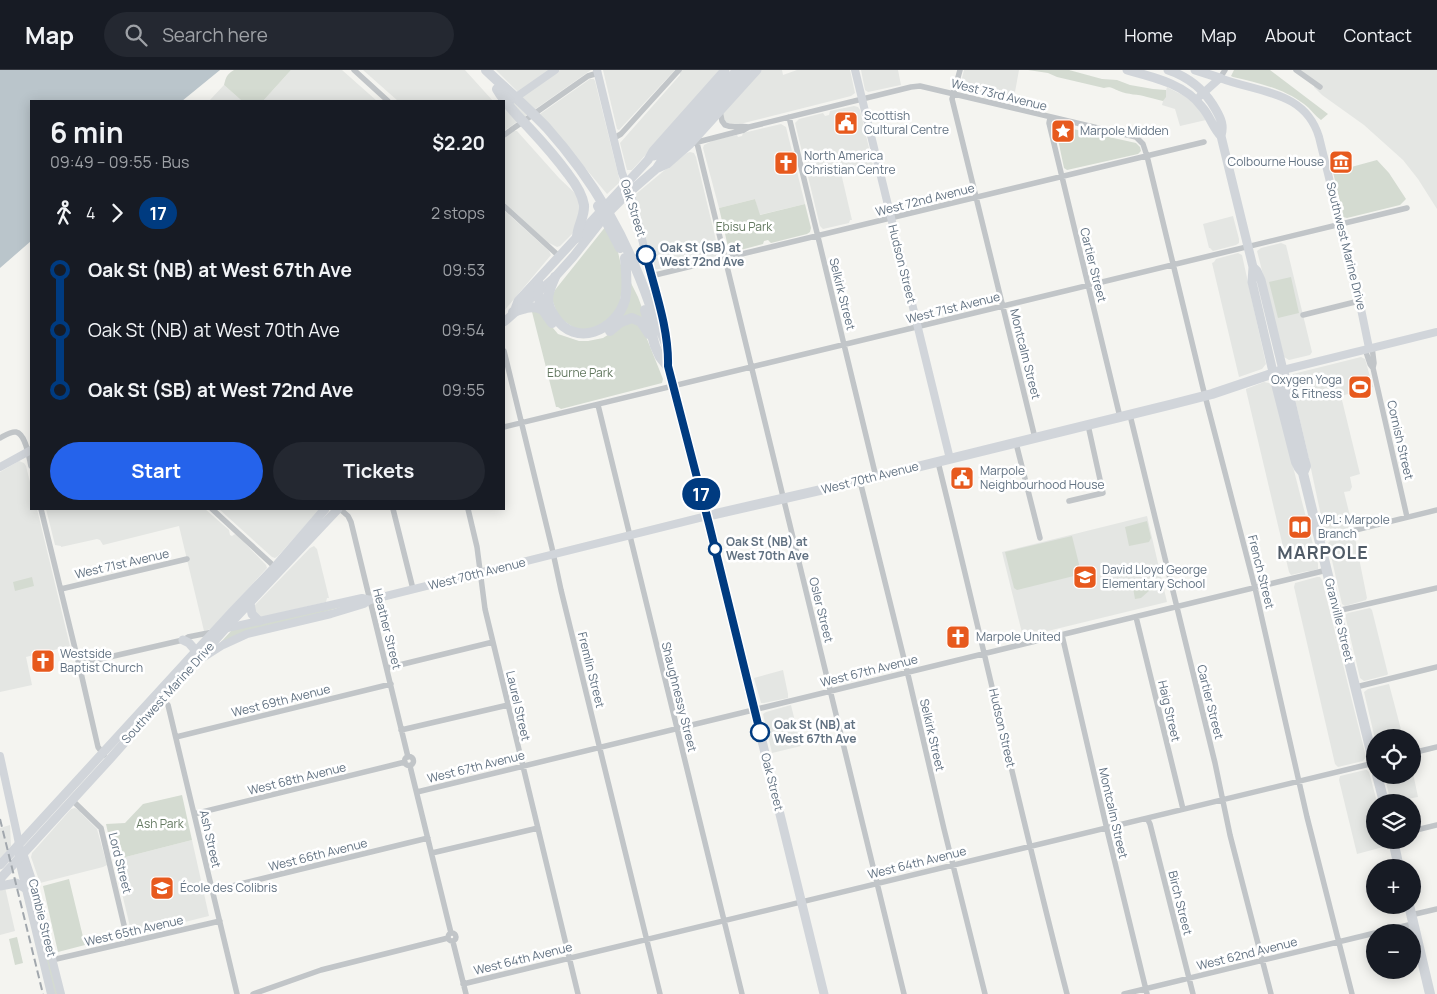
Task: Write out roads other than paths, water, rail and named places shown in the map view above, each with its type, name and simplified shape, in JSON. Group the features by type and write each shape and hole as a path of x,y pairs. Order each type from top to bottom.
{"highway":[{"path":"478,70 541,131 578,176 596,203 628,260"},
{"path":"486,70 545,127 578,165 611,216 628,260 626,293 622,307 611,323 594,332 576,332 566,328 557,321 551,312 548,301 548,295 555,277"},
{"path":"497,89 504,100"},
{"path":"505,101 546,147 578,187 584,204 584,212 577,231 577,238"},
{"name":"Oak Street","path":"628,260 655,346 660,357 668,366"},
{"name":"Oak Street","path":"628,260 667,347 668,366 707,516"},
{"path":"538,280 541,309"},
{"path":"513,312 535,306 541,309 557,328 570,336 580,339 601,336 625,320 632,318 644,324 655,346"},
{"name":"West 70th Avenue","path":"707,516 876,477 1205,396 1278,371"},
{"name":"Granville Street","path":"1278,371 1306,466 1303,473 1366,729"},
{"path":"1411,915 1430,994"}],"main road":[{"path":"505,104 555,70"},
{"path":"505,321 513,312 538,293 574,257 653,151 725,70"},
{"path":"688,139 737,70"},
{"path":"648,160 688,139 746,70"},
{"path":"513,312 518,301 627,188 656,169 662,160 720,111 756,70"},
{"name":"Hudson Street","path":"855,70 950,458"},
{"path":"1126,70 1164,81 1180,88 1196,99 1223,74"},
{"path":"1168,70 1186,78 1204,92"},
{"path":"1194,70 1223,74"},
{"name":"Oak Street","path":"598,71 627,188 632,199 662,319 667,347"},
{"name":"Southwest Marine Drive","path":"1223,74 1232,82 1278,95 1298,106 1309,116 1314,124 1319,137 1369,348"},
{"name":"Granville Street","path":"1204,92 1219,116 1223,128 1221,136 1253,266 1261,280 1278,371"},
{"name":"Granville Street","path":"1196,99 1210,118 1215,130 1221,136"},
{"path":"1369,348 1437,332"},
{"name":"West 70th Avenue","path":"1278,371 1369,348"},
{"path":"0,467 30,451"},
{"name":"Southwest Marine Drive","path":"0,865 106,756 160,697 195,664 224,629 250,603 324,510"},
{"name":"Southwest Marine Drive","path":"160,697 196,651 214,632 338,510"},
{"name":"Oak Street","path":"707,516 824,994"},
{"name":"West 70th Avenue","path":"195,664 223,645 247,634 331,614 364,604 370,600 707,516"},
{"name":"West 70th Avenue","path":"214,632 362,598 370,600"},
{"path":"250,603 252,614 259,621"},
{"path":"183,640 196,651"},
{"name":"Cambie Street","path":"0,756 19,844 25,888 51,994"},
{"name":"Southwest Marine Drive","path":"0,880 72,800 106,756"},
{"name":"Cambie Street","path":"21,857 33,882 61,994"},
{"path":"0,886 16,883 25,888"}],"street":[{"path":"354,70 387,100"},
{"path":"614,138 621,134 679,70"},
{"name":"Montcalm Street","path":"960,70 952,99 1035,438"},
{"path":"1296,70 1320,87"},
{"path":"505,133 598,71"},
{"name":"West 73rd Avenue","path":"688,139 744,130 789,116 915,86 924,86 1050,118 1136,137 1144,144 1147,156"},
{"name":"West 73rd Avenue","path":"720,111 725,125 734,128 749,127"},
{"name":"Selkirk Street","path":"789,116 876,477"},
{"name":"Cartier Street","path":"1050,118 1049,123 1061,177 1088,285 1177,607 1271,994"},
{"name":"Osler Street","path":"688,139 725,258 904,994"},
{"name":"West 72nd Avenue","path":"651,276 1204,142"},
{"name":"French Street","path":"1147,156 1352,994"},
{"path":"505,207 560,257"},
{"name":"West 71st Avenue","path":"505,427 1407,208"},
{"path":"1303,315 1359,301"},
{"name":"Cornish Street","path":"1369,348 1370,364 1373,368 1407,517"},
{"name":"Fremlin Street","path":"505,355 660,994"},
{"name":"Shaughnessy Street","path":"598,405 742,994"},
{"path":"1070,501 1103,493 1088,425"},
{"path":"0,438 18,432 30,451"},
{"path":"1016,443 1040,538"},
{"name":"Hudson Street","path":"938,462 1067,994"},
{"name":"Selkirk Street","path":"860,480 985,994"},
{"path":"42,510 98,747 106,756"},
{"path":"213,510 277,569"},
{"name":"Heather Street","path":"340,510 348,516 351,522 408,762 432,854 450,938 466,994"},
{"path":"393,510 413,589"},
{"name":"Laurel Street","path":"468,510 478,547 485,609 578,994"},
{"path":"1319,539 1437,510"},
{"name":"West 71st Avenue","path":"61,589 187,560"},
{"name":"West 67th Avenue","path":"416,792 1327,570"},
{"path":"1337,611 1437,588"},
{"name":"Haig Street","path":"1136,617 1183,809"},
{"name":"West 70th Avenue","path":"79,664 214,632"},
{"name":"Montcalm Street","path":"1062,635 1106,828 1147,991"},
{"path":"387,668 493,642"},
{"path":"1356,688 1437,668"},
{"name":"West 69th Avenue","path":"176,737 390,684"},
{"name":"Ash Street","path":"160,697 168,705 237,994"},
{"path":"401,730 508,705"},
{"path":"1421,751 1437,747"},
{"name":"West 68th Avenue","path":"194,814 408,762"},
{"name":"West 64th Avenue","path":"463,984 1366,766"},
{"name":"Lord Street","path":"72,800 101,828 128,942"},
{"name":"Birch Street","path":"1147,818 1193,994"},
{"path":"1421,829 1437,825"},
{"path":"432,854 538,828"},
{"name":"West 66th Avenue","path":"212,891 428,838"},
{"name":"West 62nd Avenue","path":"1394,924 1411,915 1437,909"},
{"name":"West 65th Avenue","path":"52,960 220,922"},
{"name":"West 62nd Avenue","path":"1124,994 1147,991 1189,978 1366,935"},
{"path":"253,994 321,970 450,938"}],"railway":[{"path":"0,819 43,994"}],"place":[{"name":"Scottish Cultural Centre","path":"846,123"},
{"name":"Marpole Midden","path":"1063,131"},
{"name":"Colbourne House","path":"1341,162"},
{"name":"North America Christian Centre","path":"786,163"},
{"name":"Oak St (SB) at West 72nd Ave","path":"646,255"},
{"name":"Oxygen Yoga & Fitness","path":"1360,387"},
{"name":"Marpole Neighbourhood House","path":"962,478"},
{"name":"VPL: Marpole Branch","path":"1300,527"},
{"name":"Oak St (NB) at West 70th Ave","path":"715,549"},
{"name":"David Lloyd George Elementary School","path":"1085,577"},
{"name":"Marpole United","path":"958,637"},
{"name":"Westside Baptist Church","path":"43,661"},
{"name":"Oak St (NB) at West 67th Ave","path":"760,732"},
{"name":"École des Colibris","path":"162,888"}],"district":[{"name":"MARPOLE","path":"1323,553"}],"park label":[{"name":"Ebisu Park","path":"744,227"},
{"name":"Eburne Park","path":"580,373"},
{"name":"Ash Park","path":"160,824"}]}
